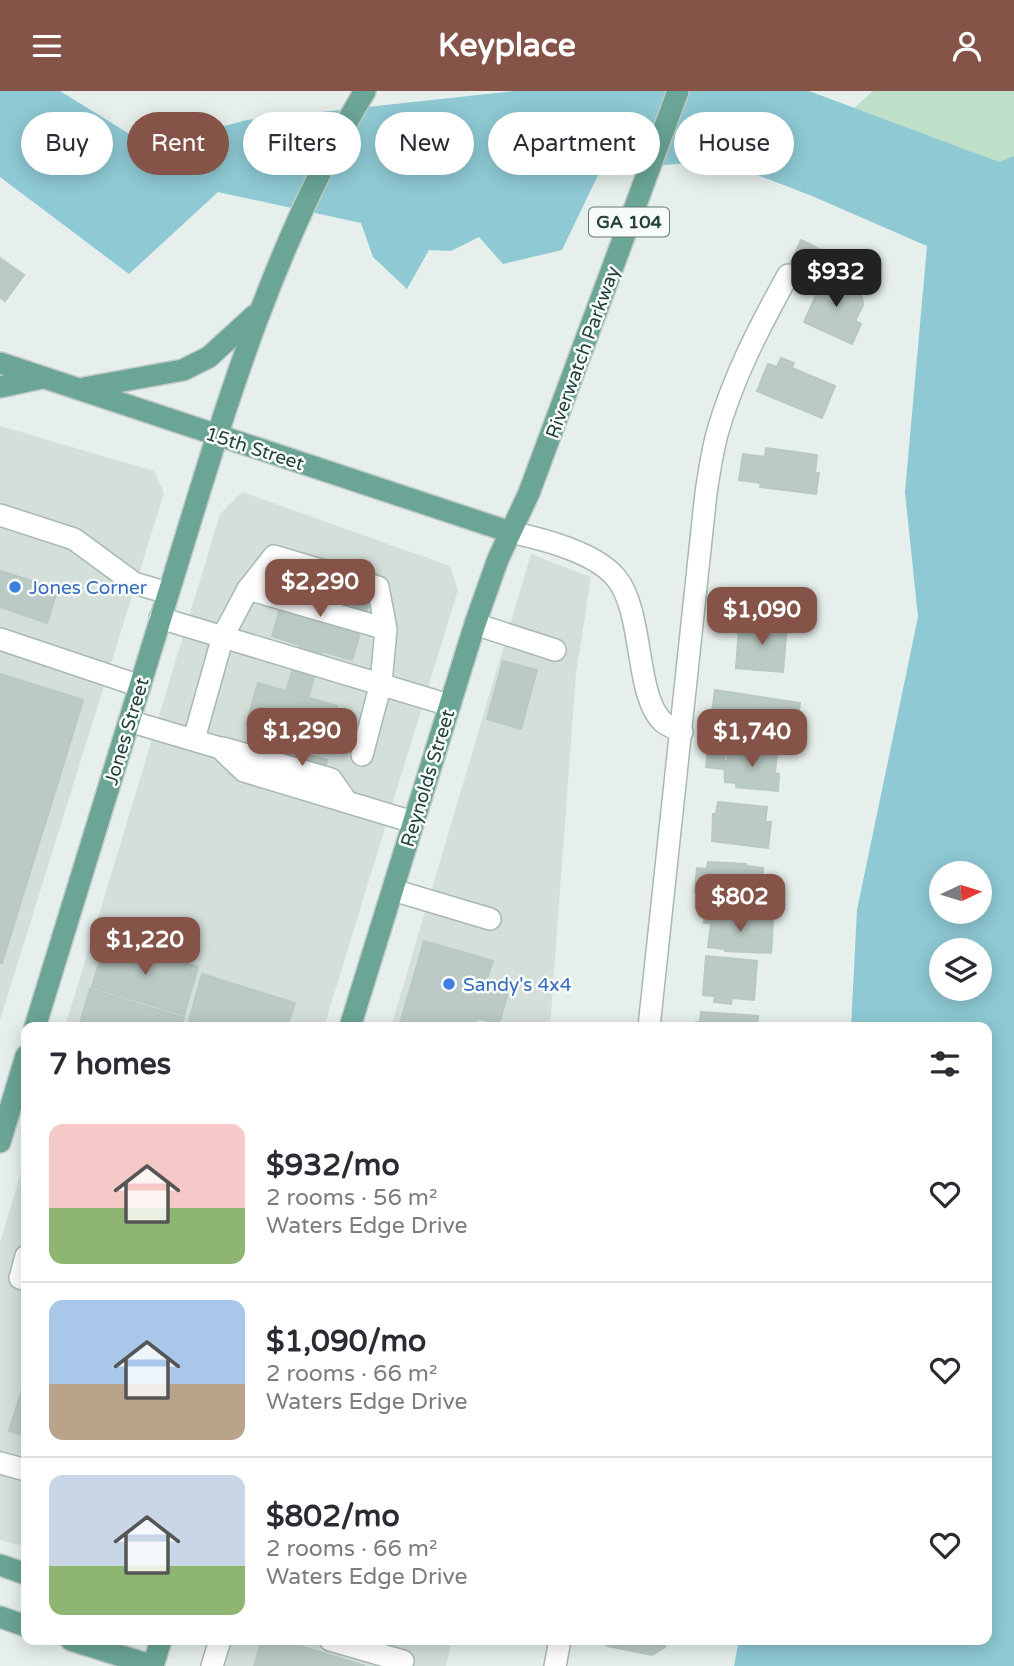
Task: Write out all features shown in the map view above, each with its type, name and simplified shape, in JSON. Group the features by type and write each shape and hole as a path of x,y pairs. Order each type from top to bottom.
{"main road":[{"path":"217,435 262,302 298,216 365,91"},
{"name":"Riverwatch Parkway","path":"510,532 529,493 678,91"},
{"path":"78,389 183,370 216,351 262,302"},
{"name":"15th Street","path":"0,363 510,532"},
{"path":"0,387 43,377"},
{"name":"Jones Street","path":"37,1022 217,435"},
{"name":"Reynolds Street","path":"352,1022 475,624 510,532"},
{"path":"0,1142 21,1073"},
{"path":"0,1565 21,1572"},
{"path":"0,1617 21,1624"},
{"path":"87,1645 153,1666 159,1645"}],"street":[{"path":"650,1022 706,492 717,435 733,385 755,335 788,275"},
{"path":"0,515 74,538 134,583 168,593"},
{"path":"510,532 541,539 583,555 606,568 617,578 632,611 653,707 662,721 682,732"},
{"path":"194,739 223,636 248,589 274,556 378,587 386,629 381,683 362,755"},
{"path":"248,589 386,629"},
{"path":"160,618 449,705"},
{"path":"475,624 555,650"},
{"path":"0,639 140,687"},
{"path":"129,721 220,748 244,771 413,822"},
{"path":"393,890 490,919"},
{"path":"0,1462 21,1468"},
{"path":"212,1666 218,1645"},
{"path":"347,1645 403,1661"},
{"path":"555,1666 559,1645"}],"shaded area":[{"path":"0,426 154,471 164,493 0,1020"},
{"path":"242,492 450,566 458,590 326,1022 67,1022 220,514"},
{"path":"531,554 591,577 576,674 550,1022 392,1022"},
{"path":"21,1172 21,1546 0,1540 0,1243"},
{"path":"207,1645 451,1645 446,1666 201,1666"}],"green space":[{"path":"873,91 1014,91 1014,156 999,163 854,108"}],"water":[{"path":"0,91 60,91 94,112 21,112 21,175 113,175 113,124 127,132 127,175 229,175 229,125 243,121 243,175 361,175 361,112 321,112 514,91 809,91 999,162 1014,156 1014,1666 734,1666 738,1645 992,1645 992,1022 851,1022 857,910 918,617 905,492 927,246 758,175 794,175 794,112 674,112 674,164 660,165 660,112 488,112 488,175 598,175 562,250 503,264 479,237 451,251 429,250 407,289 373,257 361,223 218,192 129,274 0,177"}],"building":[{"path":"801,240 825,252 814,273 791,262"},
{"path":"0,258 24,275 5,301 0,297"},
{"path":"826,273 854,285 862,297 863,305 855,321 861,324 852,344 804,322"},
{"path":"781,358 794,363 792,368 835,386 822,418 757,391 768,364 777,367"},
{"path":"766,448 817,455 815,473 819,473 816,494 760,487 761,483 739,480 743,454 765,457"},
{"path":"294,561 374,585 352,660 322,651 308,698 286,691 300,645 272,636"},
{"path":"0,571 58,589 47,623 0,607"},
{"path":"744,621 787,625 783,672 736,668 739,628 743,629"},
{"path":"503,661 537,670 521,729 487,719"},
{"path":"0,674 83,700 59,779 0,761"},
{"path":"258,683 337,706 325,748 246,725"},
{"path":"715,690 800,703 796,735 710,727"},
{"path":"709,738 726,739 723,769 706,767"},
{"path":"285,748 327,760 319,788 277,775"},
{"path":"728,748 777,752 775,773 779,774 778,791 736,787 736,783 725,782 724,761 727,761"},
{"path":"0,761 59,779 30,872 0,863"},
{"path":"718,802 767,807 765,822 771,822 768,848 712,841 713,814 716,814"},
{"path":"708,862 746,864 763,868 760,899 695,892 697,868 707,869"},
{"path":"0,863 30,872 2,963 0,963"},
{"path":"705,915 744,916 744,919 773,921 771,953 725,951 708,947 711,923 704,923"},
{"path":"106,939 198,967 184,1015 92,987"},
{"path":"424,941 493,961 486,982 509,989 500,1022 477,1018 476,1022 400,1022"},
{"path":"706,956 757,961 754,1000 732,998 731,1004 714,1002 715,996 703,995"},
{"path":"202,974 295,1003 289,1022 189,1021"},
{"path":"90,989 184,1018 183,1022 80,1022"},
{"path":"701,1012 758,1016 757,1022 700,1022"},
{"path":"21,1392 21,1435 9,1431"},
{"path":"260,1645 296,1645 365,1666 254,1666"},
{"path":"607,1645 666,1645 652,1655"}],"place":[{"name":"Jones Corner","path":"15,587"},
{"name":"Sandy's 4x4","path":"449,984"}]}
